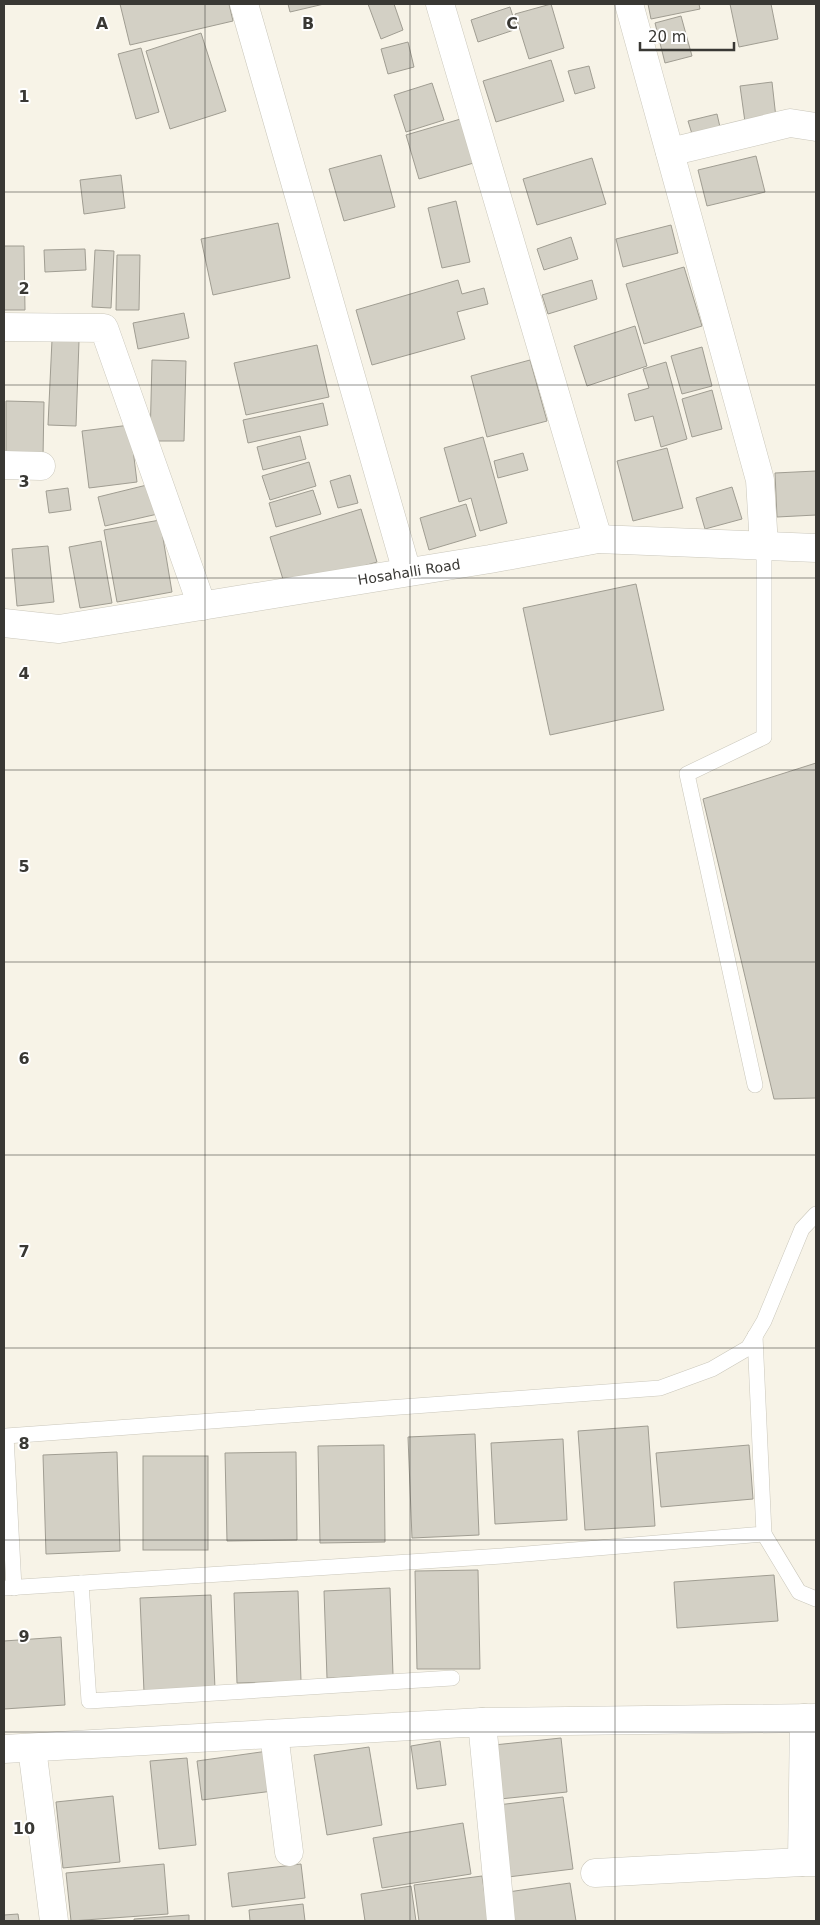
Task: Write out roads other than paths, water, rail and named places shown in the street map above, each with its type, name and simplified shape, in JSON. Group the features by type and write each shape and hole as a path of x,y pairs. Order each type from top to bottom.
{"street":[{"path":"244,4 407,572"},
{"path":"440,4 598,539"},
{"path":"629,4 760,480 764,546"},
{"path":"670,152 790,123 816,128"},
{"path":"4,327 104,328 202,606"},
{"path":"4,465 41,466"},
{"name":"Hosahalli Road","path":"4,623 59,629 598,539 816,548"},
{"path":"4,1749 482,1722 810,1718 809,1862 594,1873"},
{"path":"482,1722 502,1921"},
{"path":"274,1734 289,1852"},
{"path":"32,1748 54,1921"}],"lane":[{"path":"755,1085 687,774 764,737 764,546"},
{"path":"764,1534 502,1556 9,1588 5,1436 660,1388 712,1369 748,1348 802,1230 816,1214"},
{"path":"755,1336 764,1534 798,1592 816,1599"},
{"path":"81,1583 89,1701 452,1678"}]}
